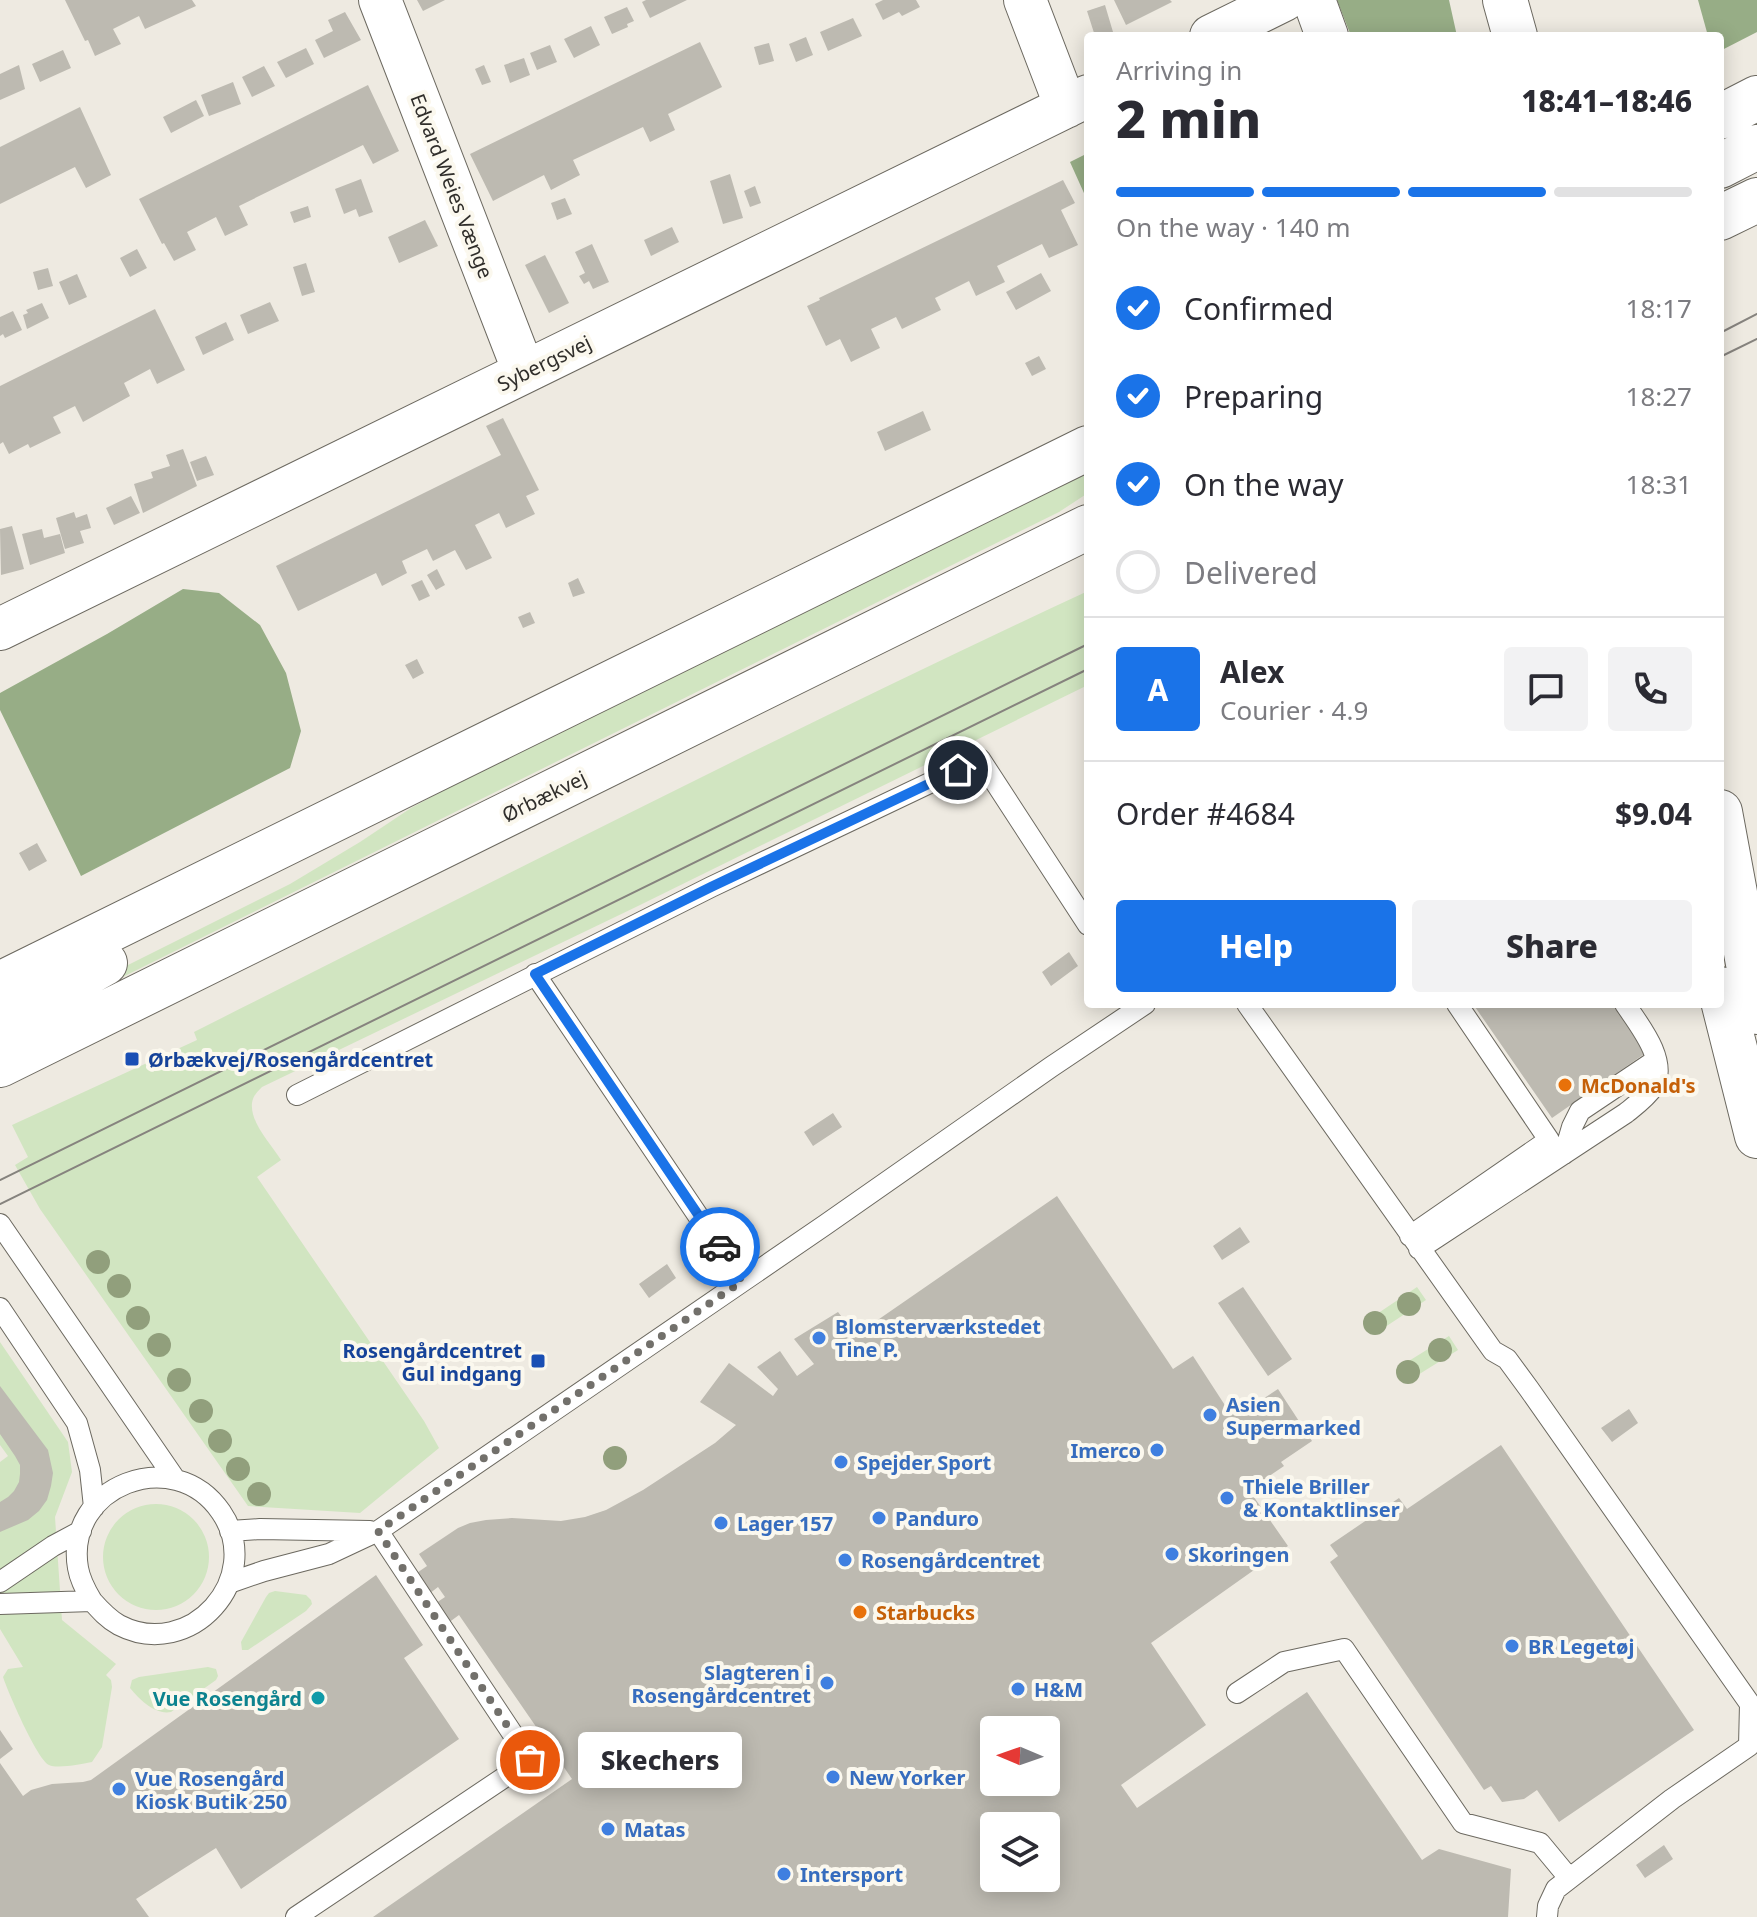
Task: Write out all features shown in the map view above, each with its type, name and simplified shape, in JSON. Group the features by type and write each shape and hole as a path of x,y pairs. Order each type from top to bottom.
{"main road":[{"path":"1505,0 1514,32"},
{"path":"1724,115 1757,98"},
{"path":"1724,164 1757,147"},
{"path":"1724,216 1757,200"},
{"path":"0,984 1084,450"},
{"name":"Ørbækvej","path":"0,1065 1084,529"},
{"path":"0,1022 132,948 388,792"},
{"path":"1724,834 1757,1012"},
{"path":"1724,1005 1757,1136"}],"street":[{"name":"Edvard Weies Vænge","path":"380,0 524,372"},
{"path":"1025,0 1077,101"},
{"path":"1219,32 1284,0"},
{"path":"1314,0 1326,32"},
{"name":"Sybergsvej","path":"0,629 1077,101"}],"lane":[{"path":"297,1095 711,887 980,759 1084,919"},
{"path":"535,974 742,1281"},
{"path":"229,1583 329,1554 378,1531 1139,1008"},
{"path":"1252,1008 1415,1243 1493,1351 1507,1359 1750,1704 1749,1746 1672,1799 1556,1889 1551,1896 1547,1917"},
{"path":"1415,1243 1483,1186 1549,1140 1460,1008"},
{"path":"1415,1243 1564,1154 1642,1100 1658,1076 1655,1051 1628,1008"},
{"path":"0,1224 175,1479"},
{"path":"0,1308 77,1423 90,1470 94,1507"},
{"path":"139,1478 175,1479 194,1486 222,1513 234,1548 234,1566 220,1600 207,1615 190,1626 172,1632 152,1634 135,1631 118,1625 104,1614 83,1585 77,1549 81,1531 94,1507 122,1484 139,1478"},
{"path":"0,1582 81,1531"},
{"path":"230,1531 378,1531"},
{"path":"296,1917 530,1760 378,1531"},
{"path":"0,1604 92,1601"},
{"path":"1237,1693 1284,1662 1344,1649 1463,1823 1540,1843 1569,1878"}],"green space":[{"path":"1337,0 1449,0 1456,32 1349,32"},
{"path":"1698,0 1757,0 1757,32 1724,49 1724,32 1707,32"},
{"path":"1084,155 1084,193 1070,162"},
{"path":"1084,475 1084,496 1059,512 0,1038 124,967 290,884 446,789"},
{"path":"183,589 219,593 260,625 286,673 301,731 290,768 81,876 0,710 0,693"},
{"path":"1084,593 1084,687 258,1091 252,1103 254,1118 281,1160 257,1177 424,1421 439,1448 360,1513 248,1506 40,1209 15,1165 28,1157 12,1125 197,1040 194,1032"},
{"path":"1417,1287 1426,1300 1373,1335 1365,1322"},
{"path":"1449,1336 1458,1350 1405,1383 1396,1369"},
{"path":"0,1342 68,1442 72,1472 55,1517 62,1620 116,1664 106,1675 112,1687 102,1747 92,1762 70,1766 49,1765 37,1751 3,1677 8,1669 23,1667 0,1629 0,1462 8,1456 0,1445"},
{"path":"156,1504 176,1508 193,1520 205,1537 209,1557 205,1577 193,1594 176,1606 156,1610 136,1606 119,1594 107,1577 103,1557 107,1537 119,1520 136,1508"},
{"path":"275,1591 306,1595 312,1604 248,1650 242,1650 241,1642 266,1597"},
{"path":"208,1667 216,1669 216,1680 171,1712 154,1709 130,1688 132,1680 139,1677"}],"building":[{"path":"65,0 192,0 196,6 145,29 139,16 113,29 121,44 95,56"},
{"path":"417,0 445,0 423,11"},
{"path":"687,0 650,18 642,2"},
{"path":"883,0 916,0 920,7 902,16 899,12 883,20 875,4"},
{"path":"1114,0 1170,0 1172,2 1126,25"},
{"path":"1105,5 1113,32 1094,32 1087,11"},
{"path":"627,7 634,21 612,34 604,17"},
{"path":"345,12 361,40 324,58 315,40 333,31 328,20"},
{"path":"853,18 862,36 828,51 820,32"},
{"path":"591,26 600,45 574,58 564,39"},
{"path":"806,37 813,55 796,62 789,44"},
{"path":"700,42 722,87 668,114 675,130 650,142 643,127 573,160 580,175 551,190 544,175 493,201 470,154"},
{"path":"769,43 774,61 759,65 754,47"},
{"path":"550,45 557,62 537,70 530,53"},
{"path":"306,48 314,64 286,78 277,62"},
{"path":"63,50 71,68 40,82 32,64"},
{"path":"524,58 530,75 510,83 504,65"},
{"path":"19,65 25,89 0,100 0,74"},
{"path":"484,65 491,82 482,85 475,69"},
{"path":"264,66 275,86 252,97 242,77"},
{"path":"233,82 241,104 209,116 201,95"},
{"path":"368,85 399,151 373,164 363,145 239,206 248,225 225,236 216,217 187,232 196,250 174,261 139,199"},
{"path":"196,100 204,116 171,133 163,117"},
{"path":"80,107 111,175 86,188 75,167 0,204 0,147"},
{"path":"730,174 743,218 723,224 710,181"},
{"path":"361,179 373,212 359,217 356,209 344,214 335,189"},
{"path":"1063,180 1075,203 1061,210 1078,245 1049,258 1042,244 997,266 1005,282 976,296 969,281 935,298 941,310 902,329 896,317 871,329 880,348 851,362 840,339 826,346 807,306"},
{"path":"755,186 761,203 750,207 744,191"},
{"path":"565,198 572,214 557,220 551,203"},
{"path":"308,206 311,217 294,223 290,212"},
{"path":"425,220 438,246 399,263 388,237"},
{"path":"672,227 679,242 651,256 644,240"},
{"path":"592,244 609,282 593,289 589,281 584,284 579,276 585,273 575,252"},
{"path":"137,249 147,268 130,277 120,258"},
{"path":"545,255 569,303 549,313 525,265"},
{"path":"306,263 315,292 302,296 293,267"},
{"path":"48,268 53,286 38,290 33,272"},
{"path":"1041,273 1051,291 1016,310 1006,292"},
{"path":"77,274 87,297 69,305 59,282"},
{"path":"270,302 279,321 248,334 240,315"},
{"path":"42,303 49,318 27,329 23,315 28,313 26,310"},
{"path":"155,309 185,370 157,384 150,369 124,383 130,396 83,422 75,406 53,417 61,433 9,454 3,442 0,444 0,386"},
{"path":"13,311 22,330 5,338 3,334 0,336 0,317"},
{"path":"226,322 234,340 203,355 195,337"},
{"path":"1039,356 1046,369 1032,376 1025,363"},
{"path":"923,411 931,430 885,451 877,432"},
{"path":"503,418 539,490 526,496 535,514 506,528 499,513 475,525 492,558 466,570 455,550 433,561 427,549 402,561 407,573 382,586 376,573 298,611 276,566 501,455 486,426"},
{"path":"183,449 197,486 143,513 134,484 153,478 151,472 170,466 166,455"},
{"path":"206,456 214,475 197,481 190,462"},
{"path":"131,496 140,513 114,525 106,508"},
{"path":"74,512 76,518 87,514 91,528 80,531 84,543 65,549 56,518"},
{"path":"12,526 24,569 1,575 0,529"},
{"path":"42,529 44,538 60,534 65,553 30,565 22,534"},
{"path":"437,569 445,585 436,590 427,575"},
{"path":"578,578 585,593 573,597 568,583"},
{"path":"422,580 430,596 419,601 411,585"},
{"path":"530,612 535,623 523,628 518,617"},
{"path":"417,659 424,673 413,679 405,665"},
{"path":"37,843 47,861 29,871 19,853"},
{"path":"1069,952 1078,966 1051,986 1042,972"},
{"name":"McDonald's","path":"1476,1008 1617,1008 1647,1052 1552,1118"},
{"path":"833,1113 842,1127 813,1146 804,1132"},
{"name":"Rosengårdcentret","path":"1057,1196 1173,1369 1193,1356 1230,1413 1242,1404 1246,1410 1278,1389 1312,1441 1281,1462 1284,1466 1249,1490 1288,1546 1151,1643 1206,1725 1121,1785 1137,1808 1307,1692 1422,1860 1439,1849 1511,1869 1508,1917 373,1917 572,1779 459,1615 444,1626 430,1607 445,1597 438,1587 425,1597 411,1577 427,1566 419,1554 470,1523 512,1518 561,1521 585,1517 606,1510 643,1490 715,1443 736,1425 700,1402 729,1363 773,1396 778,1389 757,1367 780,1351 797,1376 814,1364 794,1339 838,1312 856,1335"},
{"path":"1240,1227 1250,1242 1222,1260 1213,1246"},
{"path":"667,1264 676,1278 649,1298 639,1284"},
{"path":"1243,1287 1292,1359 1268,1376 1218,1303"},
{"path":"0,1386 48,1450 53,1473 47,1500 39,1511 28,1520 0,1532 0,1502 14,1491 19,1482 20,1465 0,1434"},
{"path":"1629,1409 1638,1423 1612,1442 1601,1428"},
{"name":"BR Legetøj","path":"1501,1445 1694,1730 1559,1822 1537,1790 1524,1799 1502,1802 1491,1786 1484,1790 1330,1562 1338,1556 1330,1545 1399,1498 1407,1509"},
{"name":"Vue Rosengård","path":"376,1575 423,1645 404,1658 459,1739 241,1889 216,1848 136,1899 149,1917 0,1917 0,1763 23,1796 31,1790 52,1784 91,1780"},
{"path":"0,1730 13,1749 0,1759"},
{"path":"1664,1845 1673,1859 1645,1878 1636,1865"}],"tram line":[{"path":"1724,331 1757,314"},
{"path":"1724,355 1757,339"},
{"path":"0,1180 1084,646"},
{"path":"0,1204 1084,671"}],"way so far":[{"path":"530,1760 378,1531 742,1281 720,1247"}],"place":[{"name":"Ørbækvej/Rosengårdcentret","path":"132,1059"},
{"name":"McDonald's","path":"1565,1085"},
{"name":"Blomsterværkstedet Tine P.","path":"819,1338"},
{"name":"Rosengårdcentret Gul indgang","path":"538,1361"},
{"name":"Asien Supermarked","path":"1210,1415"},
{"name":"Imerco","path":"1157,1450"},
{"name":"Spejder Sport","path":"841,1462"},
{"name":"Thiele Briller & Kontaktlinser","path":"1227,1498"},
{"name":"Panduro","path":"879,1518"},
{"name":"Lager 157","path":"721,1523"},
{"name":"Skoringen","path":"1172,1554"},
{"name":"Rosengårdcentret","path":"845,1560"},
{"name":"Starbucks","path":"860,1612"},
{"name":"BR Legetøj","path":"1512,1646"},
{"name":"Slagteren i Rosengårdcentret","path":"827,1683"},
{"name":"H&M","path":"1018,1689"},
{"name":"Vue Rosengård","path":"318,1698"},
{"name":"Skechers","path":"530,1760"},
{"name":"New Yorker","path":"833,1777"},
{"name":"Vue Rosengård Kiosk Butik 250","path":"119,1789"},
{"name":"Matas","path":"608,1829"},
{"name":"Intersport","path":"784,1874"}],"route":[{"path":"720,1247 535,974 958,770"}]}
